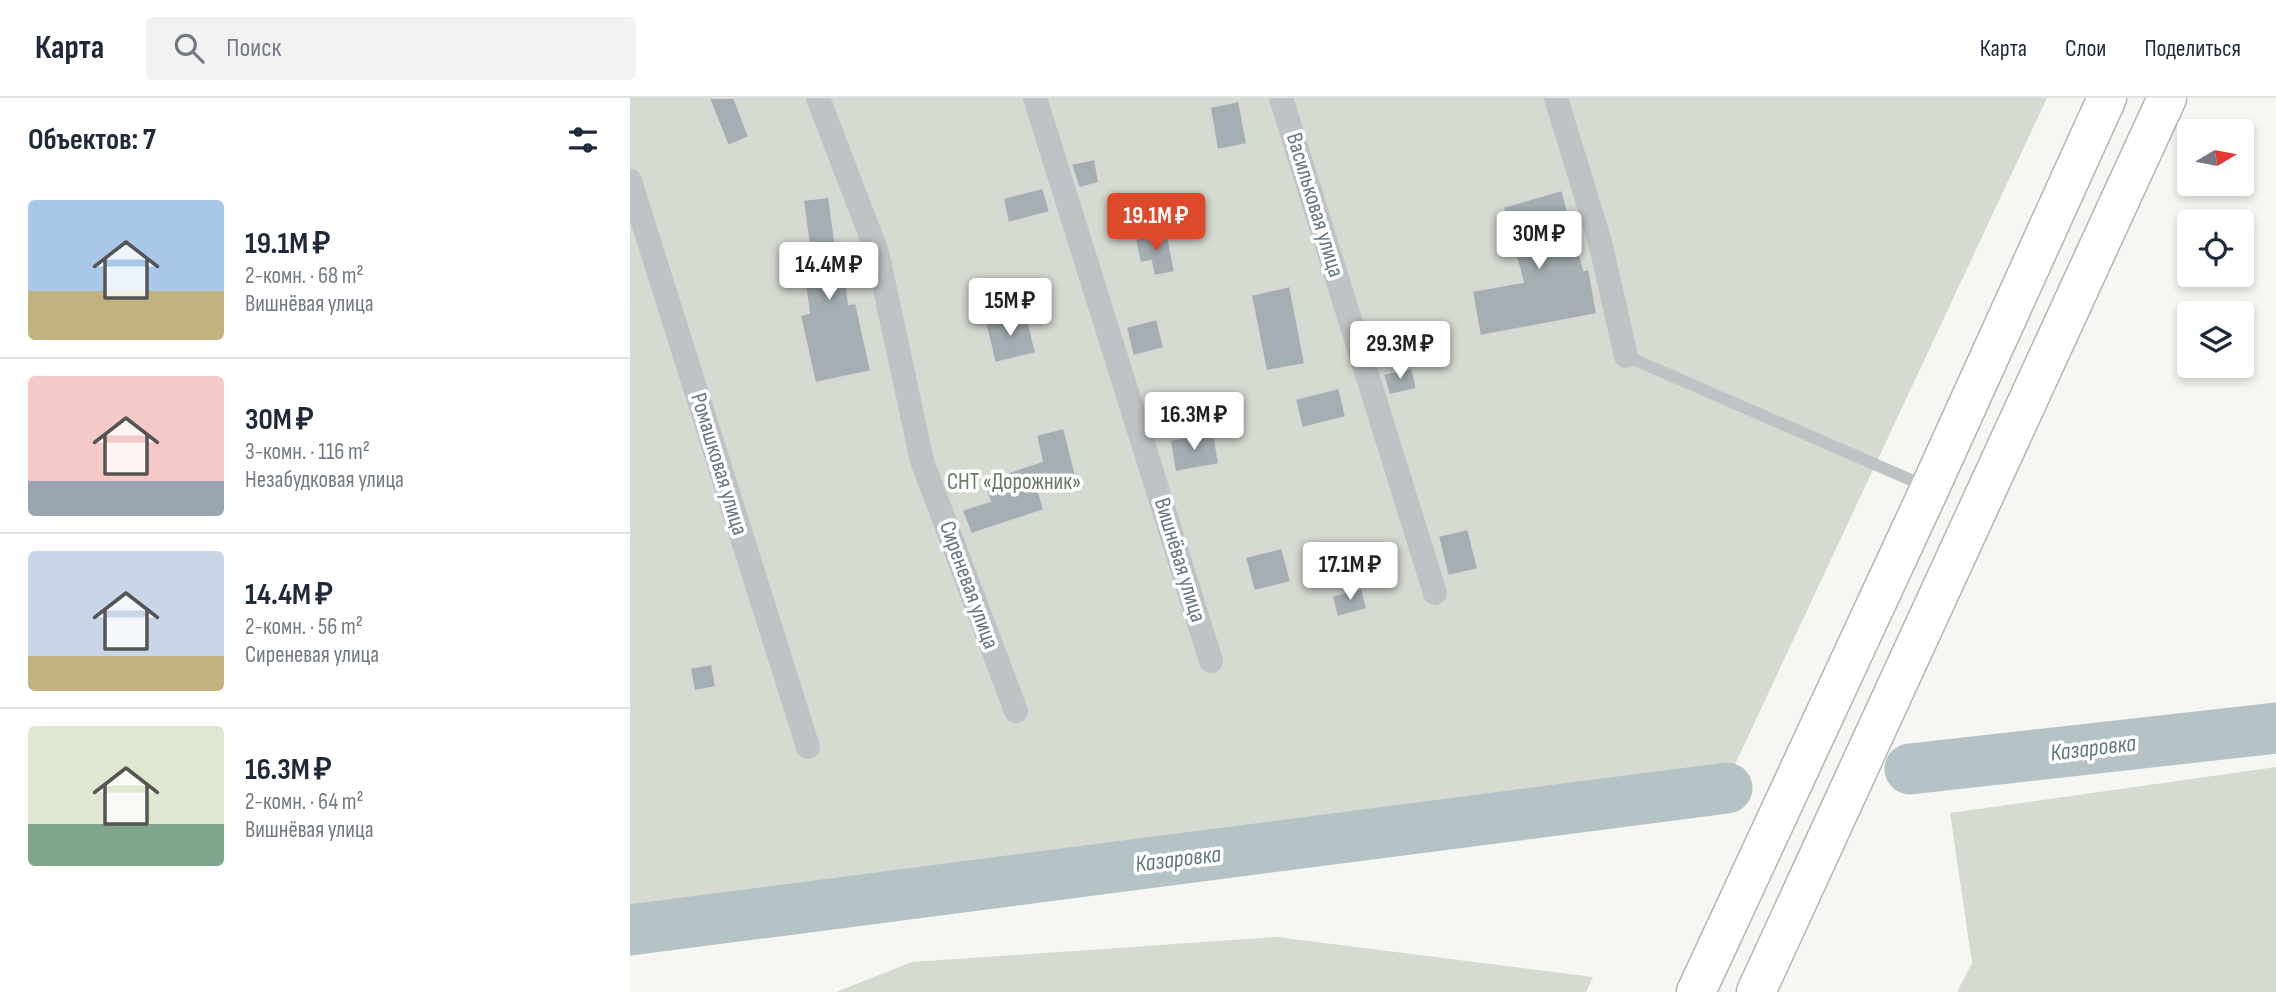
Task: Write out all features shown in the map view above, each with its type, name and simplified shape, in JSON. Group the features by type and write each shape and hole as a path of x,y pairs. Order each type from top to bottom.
{"highway":[{"path":"1696,992 2107,98"},
{"path":"1756,992 2167,98"}],"street":[{"name":"Сиреневая улица","path":"818,98 877,252 922,461 1016,711"},
{"name":"Вишнёвая улица","path":"1035,98 1211,661"},
{"name":"Васильковая улица","path":"1281,98 1435,593"},
{"path":"1556,98 1600,242 1626,356"},
{"name":"Ромашковая улица","path":"630,181 808,747"}],"lane":[{"path":"1626,356 1930,488"}],"green space":[{"name":"СНТ «Дорожник»","path":"630,98 2047,98 1731,773 630,920"},
{"path":"2276,767 2276,992 1957,992 1972,963 1950,813"},
{"path":"1277,937 1593,977 1586,992 836,992 912,962"}],"building":[{"path":"709,98 734,98 749,137 728,146"},
{"path":"1239,101 1247,144 1217,150 1210,107"},
{"path":"1095,159 1099,183 1079,188 1071,164"},
{"path":"1043,188 1050,212 1008,223 1003,198"},
{"path":"1562,190 1584,270 1589,269 1597,314 1480,336 1472,291 1523,282 1503,207"},
{"path":"829,197 835,241 840,240 849,304 856,303 871,371 815,383 800,315 809,313 800,246 809,245 803,200"},
{"path":"1167,232 1175,272 1154,276 1151,261 1140,263 1135,239"},
{"path":"1290,286 1305,364 1266,371 1251,295"},
{"path":"1026,312 1036,353 995,363 985,322"},
{"path":"1157,319 1164,348 1133,356 1126,327"},
{"path":"1412,368 1417,389 1389,395 1383,374"},
{"path":"1339,388 1346,417 1302,428 1295,399"},
{"path":"1064,428 1078,484 1039,493 1044,510 971,534 962,510 990,501 983,481 1042,461 1036,435"},
{"path":"1214,433 1219,464 1175,472 1170,440"},
{"path":"1468,529 1478,569 1448,576 1438,536"},
{"path":"1282,548 1291,582 1254,591 1245,557"},
{"path":"1362,588 1367,609 1337,617 1332,596"},
{"path":"712,664 716,687 694,691 690,668"}],"waterway":[{"name":"Казаровка","path":"1910,769 2276,728"},
{"name":"Казаровка","path":"630,930 1727,788"}]}
